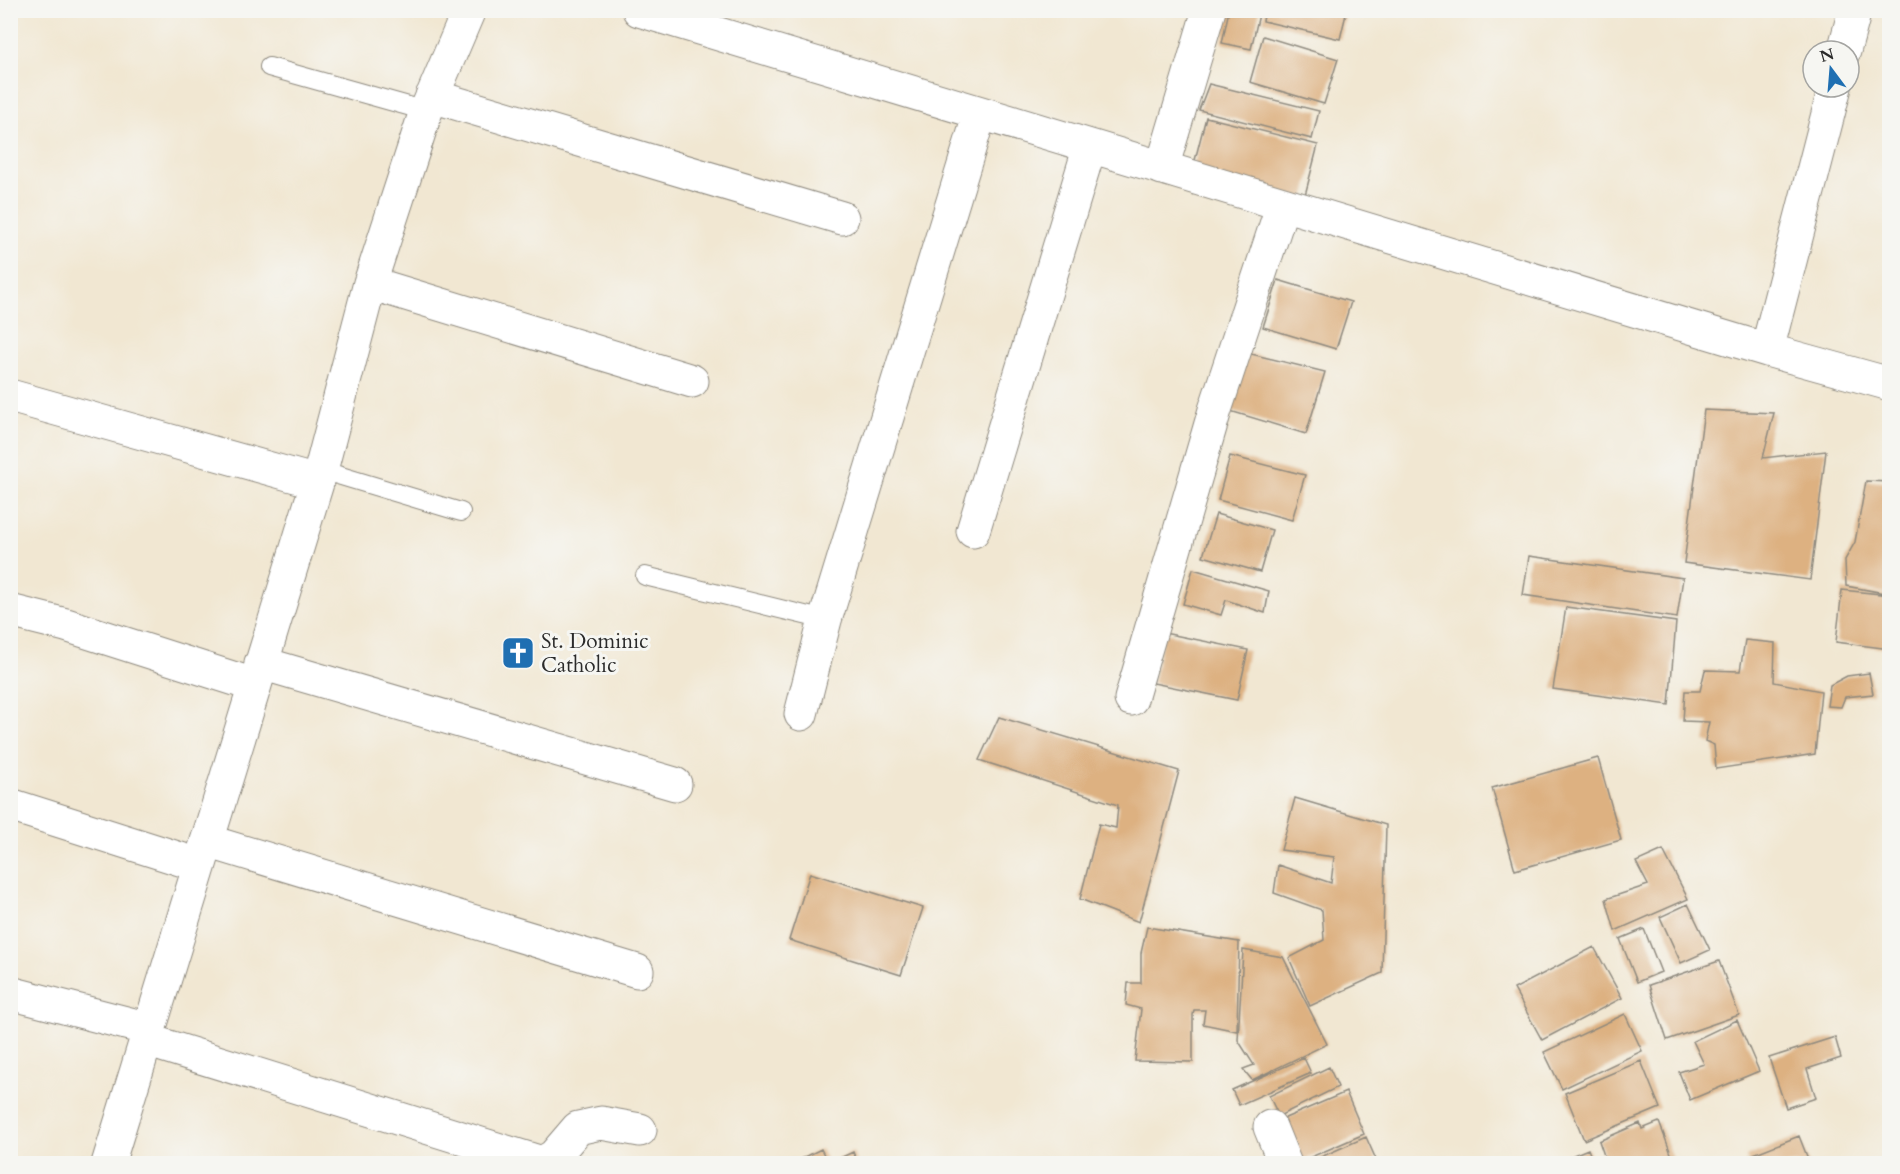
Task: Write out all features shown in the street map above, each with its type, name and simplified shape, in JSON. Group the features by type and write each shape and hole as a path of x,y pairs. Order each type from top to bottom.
{"street":[{"path":"108,1164 319,476 370,283 429,104 470,10"},
{"path":"639,10 1767,350 1890,384"},
{"path":"1162,168 1209,10"},
{"path":"1847,39 1855,10"},
{"path":"1767,350 1832,99"},
{"path":"429,104 842,218"},
{"path":"801,714 825,620 980,113"},
{"path":"973,531 1090,146"},
{"path":"1131,699 1215,410 1283,204"},
{"path":"370,283 692,381"},
{"path":"10,396 319,476"},
{"path":"10,611 675,784"},
{"path":"10,805 203,853 637,971"},
{"path":"10,993 542,1163 554,1156 578,1128 601,1123 640,1130"},
{"path":"1270,1127 1285,1164"}],"lane":[{"path":"269,67 429,104"},
{"path":"319,476 461,512"},
{"path":"645,576 825,620"}],"building":[{"path":"1229,10 1260,10 1251,49 1222,43"},
{"path":"1265,10 1347,10 1340,39 1263,21"},
{"path":"1263,36 1338,59 1324,104 1250,82"},
{"path":"1209,84 1319,111 1312,139 1199,110"},
{"path":"1206,117 1318,145 1304,199 1192,172"},
{"path":"1278,280 1351,302 1336,349 1263,327"},
{"path":"1235,350 1325,372 1306,434 1217,407"},
{"path":"1704,410 1774,413 1763,458 1826,451 1810,580 1684,563"},
{"path":"1230,456 1305,475 1292,520 1218,500"},
{"path":"1866,481 1890,482 1890,594 1846,586 1845,560 1855,542"},
{"path":"1216,514 1272,530 1260,572 1203,556"},
{"path":"1529,556 1683,578 1677,618 1523,595"},
{"path":"1193,569 1269,591 1265,613 1226,600 1221,615 1183,604"},
{"path":"1842,590 1890,595 1890,649 1836,642"},
{"path":"1566,607 1676,622 1669,705 1553,689"},
{"path":"1164,633 1248,650 1237,700 1153,683"},
{"path":"1745,640 1775,643 1774,682 1821,691 1815,754 1716,769 1714,745 1705,741 1709,722 1683,721 1685,691 1700,691 1705,670 1740,671"},
{"path":"1869,673 1873,694 1845,697 1841,707 1827,706 1830,685 1847,676"},
{"path":"999,717 1179,771 1139,922 1080,899 1099,824 1116,828 1118,805 979,760"},
{"path":"1598,758 1621,840 1515,870 1492,788"},
{"path":"1295,798 1386,825 1382,973 1310,1006 1289,958 1324,940 1322,910 1274,893 1278,865 1331,883 1334,857 1281,850"},
{"path":"1663,850 1688,899 1615,931 1606,899 1648,885 1636,862"},
{"path":"810,873 923,908 901,975 789,940"},
{"path":"1688,904 1710,950 1681,963 1660,917"},
{"path":"1147,927 1239,942 1237,1031 1203,1024 1205,1010 1194,1010 1193,1062 1135,1061 1141,1009 1126,1005 1128,983 1141,983 1141,953"},
{"path":"1644,929 1661,972 1637,982 1620,939"},
{"path":"1594,947 1622,998 1542,1040 1514,989"},
{"path":"1243,950 1283,957 1327,1044 1252,1080 1243,1069 1254,1065 1238,1040"},
{"path":"1719,961 1739,1015 1667,1040 1649,985"},
{"path":"1625,1014 1642,1051 1562,1089 1544,1052"},
{"path":"1737,1020 1759,1071 1690,1100 1679,1072 1704,1064 1693,1041"},
{"path":"1835,1037 1841,1058 1807,1069 1816,1098 1786,1108 1769,1058"},
{"path":"1304,1058 1311,1073 1239,1105 1232,1090"},
{"path":"1641,1061 1660,1108 1584,1140 1565,1093"},
{"path":"1329,1067 1338,1087 1279,1116 1269,1096"},
{"path":"1346,1092 1364,1134 1295,1164 1276,1122"},
{"path":"1659,1122 1675,1164 1607,1164 1599,1141 1640,1123 1642,1129"},
{"path":"1799,1136 1810,1164 1749,1164 1746,1157"},
{"path":"1366,1137 1378,1164 1305,1164"},
{"path":"821,1149 826,1159 818,1164 791,1164"},
{"path":"1588,1149 1594,1164 1554,1164 1554,1163"},
{"path":"853,1152 858,1164 827,1164"}],"place":[{"name":"St. Dominic Catholic","path":"518,653"}]}
